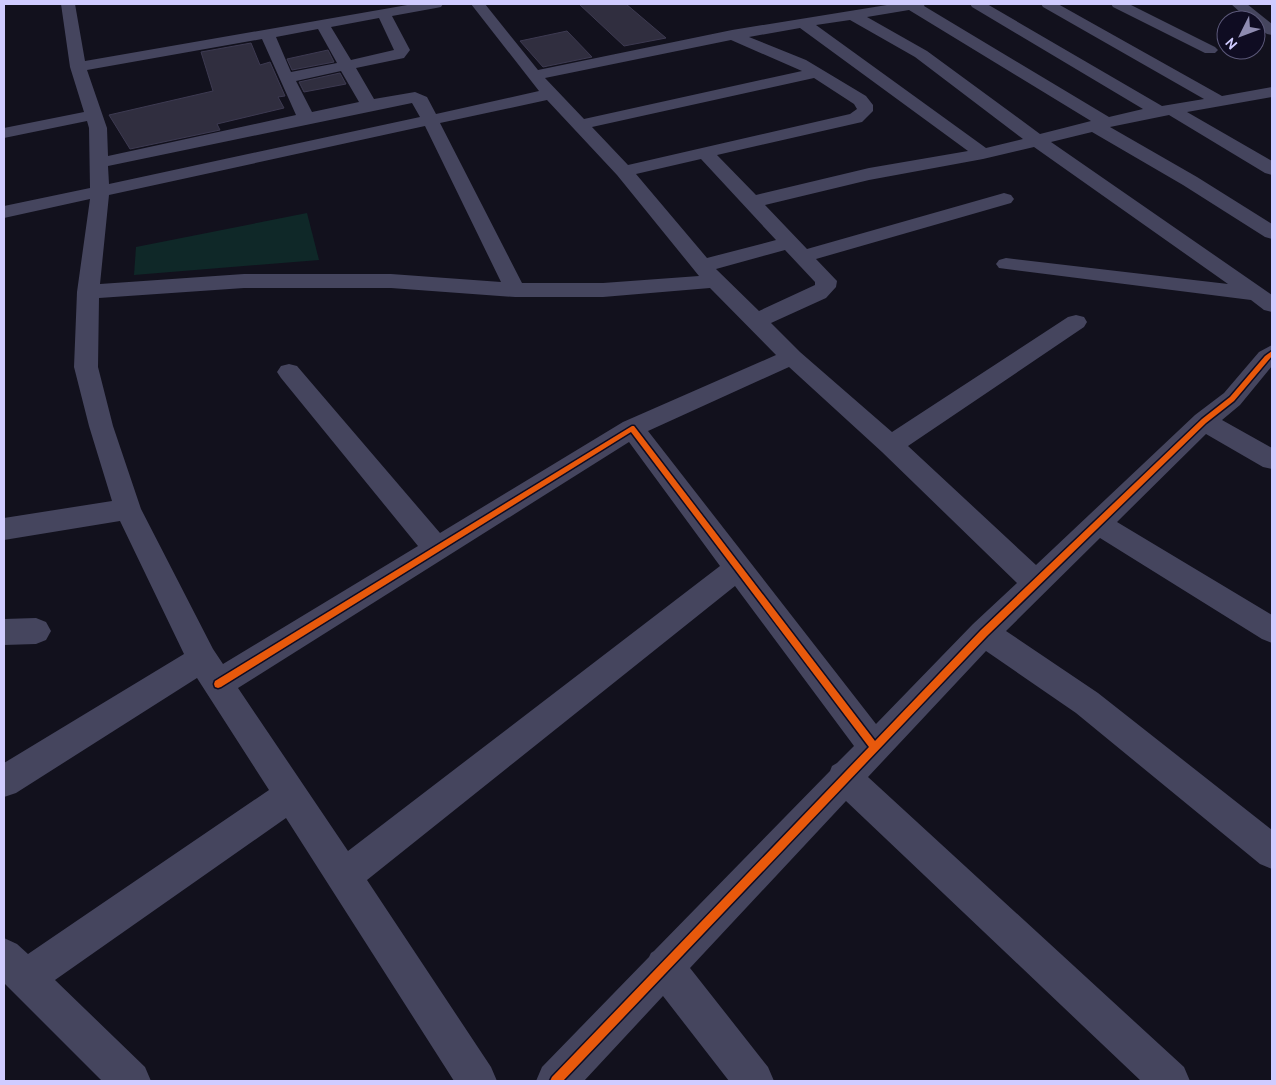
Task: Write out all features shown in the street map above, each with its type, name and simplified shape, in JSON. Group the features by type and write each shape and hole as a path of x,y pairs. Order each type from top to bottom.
{"street":[{"path":"68,4 98,128 100,192 88,292 86,367 101,426 128,509 210,672 477,1081"},
{"path":"214,28 362,4"},
{"path":"80,56 267,34 436,4"},
{"path":"478,4 534,76 624,172 708,274 792,357 891,445 1036,583"},
{"path":"534,76 732,35 914,4 1100,125 1272,232"},
{"path":"977,4 1272,169"},
{"path":"1048,4 1218,100"},
{"path":"1118,4 1210,50"},
{"path":"1242,4 1272,31"},
{"path":"286,78 398,55 402,50 384,14"},
{"path":"853,15 921,54 1036,140 1264,300"},
{"path":"803,23 983,154"},
{"path":"322,24 369,105"},
{"path":"267,34 307,120"},
{"path":"624,172 706,154 863,115 865,105 860,100 789,58 732,35"},
{"path":"580,125 816,74"},
{"path":"752,202 870,174 983,154 1165,110 1272,92"},
{"path":"4,212 550,94"},
{"path":"99,163 307,120 369,105 415,97 421,101 516,290"},
{"path":"4,133 94,115"},
{"path":"706,154 826,281 826,287 818,293 756,321"},
{"path":"88,292 244,281 391,281 516,290 603,290 708,274 796,249 1004,199"},
{"path":"1006,264 1264,300"},
{"path":"891,445 1076,322"},
{"path":"556,1081 844,777 984,633 1204,421 1232,398 1272,353"},
{"path":"4,781 210,672 437,548 632,428 792,357"},
{"path":"289,372 437,548"},
{"path":"1204,421 1272,460"},
{"path":"632,428 874,747"},
{"path":"4,529 128,509"},
{"path":"1097,523 1272,630"},
{"path":"343,877 738,568"},
{"path":"4,632 36,631"},
{"path":"984,633 1087,703 1272,852"},
{"path":"844,777 1170,1081"},
{"path":"131,1081 15,967 291,795"},
{"path":"664,966 754,1081"}],"green space":[{"path":"307,213 319,260 134,275 136,247"}],"building":[{"path":"579,4 626,4 666,38 624,46"},
{"path":"567,31 592,57 543,67 520,41"},
{"path":"251,43 260,65 270,62 285,96 278,97 284,108 217,124 220,130 130,149 109,115 213,91 201,52"},
{"path":"328,50 334,62 292,70 287,59"},
{"path":"340,73 346,84 304,92 299,82"}],"cycle path":[{"path":"556,1081 984,633 1204,421 1232,399 1272,353"},
{"path":"218,684 632,428 874,747"}]}
